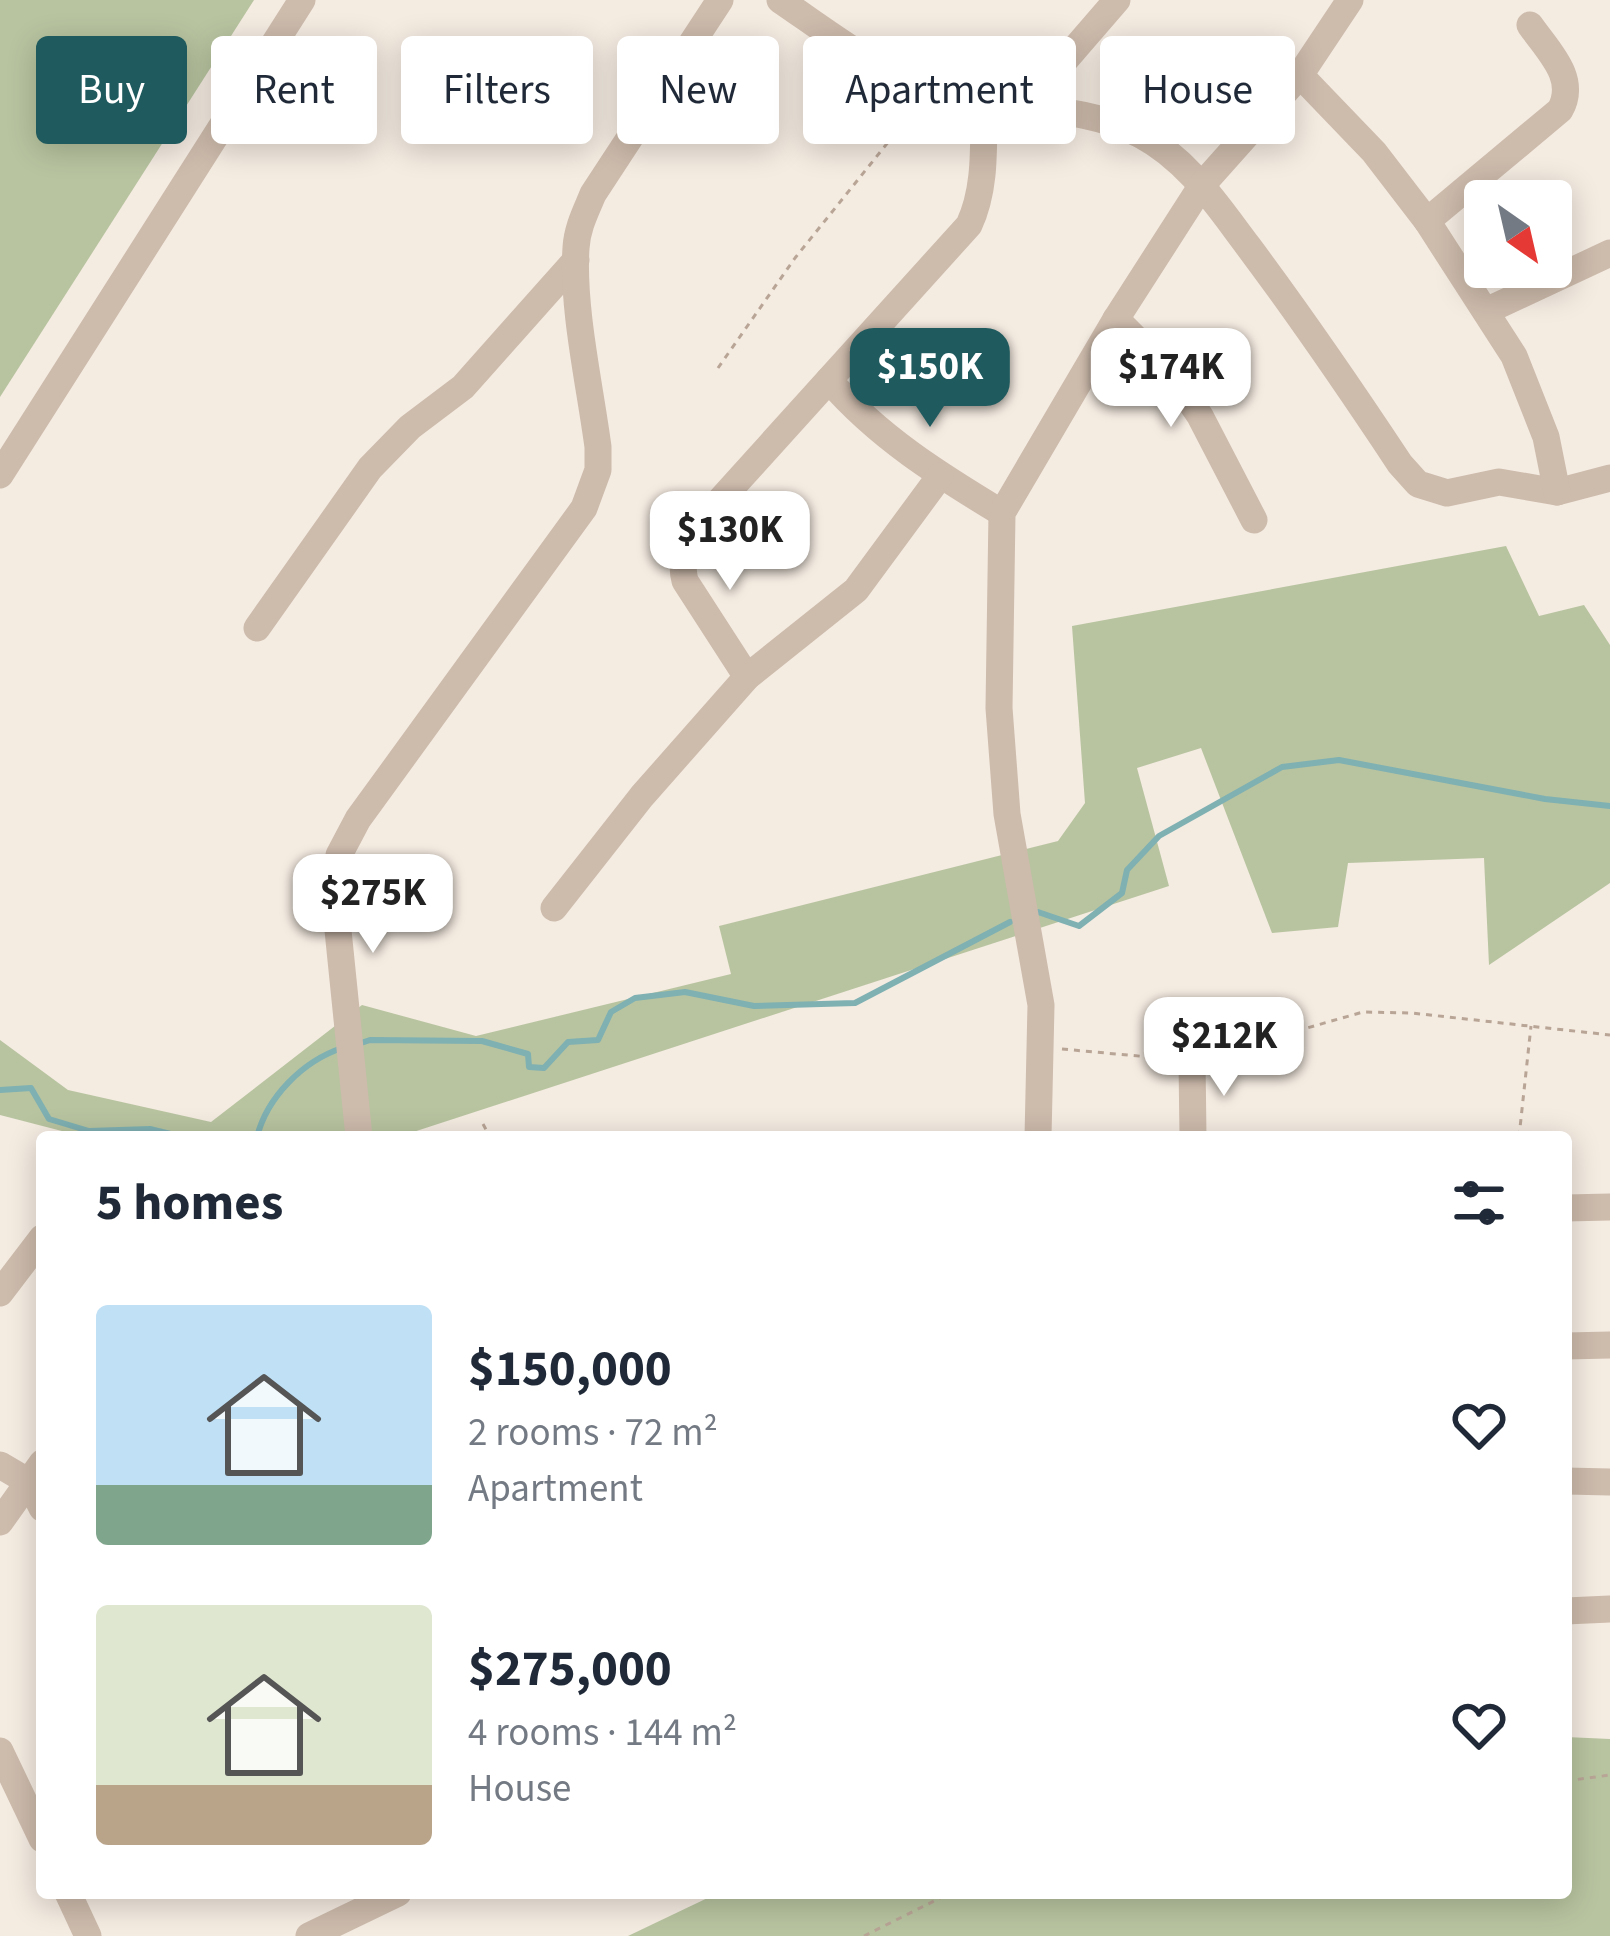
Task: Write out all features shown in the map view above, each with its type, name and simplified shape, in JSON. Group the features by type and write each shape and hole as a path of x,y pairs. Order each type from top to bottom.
{"street":[{"path":"0,475 302,0"},
{"path":"358,1131 335,869 346,839 584,508 598,470 576,260 580,225 593,194 720,0"},
{"path":"780,0 834,36"},
{"path":"1076,47 1117,0"},
{"path":"1038,1131 1042,1047 1037,968 1007,814 1000,729 1002,513 1116,319 1202,185 1300,75 1350,0"},
{"path":"1427,221 1560,110 1568,94 1567,80 1530,25"},
{"path":"1300,75 1374,152 1427,221 1514,356 1546,437 1557,492"},
{"path":"1076,113 1113,122 1169,152 1202,185 1418,484 1447,493 1499,482 1557,492 1610,478"},
{"path":"747,677 685,581 681,564 685,548 705,518 969,225 978,206 983,144"},
{"path":"1486,311 1610,253"},
{"path":"257,628 370,467 400,436 463,387 576,260"},
{"path":"1116,319 1172,375 1200,416 1254,520"},
{"path":"829,380 870,424 940,476 1002,513"},
{"path":"554,908 642,796 747,677 856,590 940,476"},
{"path":"1192,1061 1193,1131"},
{"path":"1572,1208 1610,1208"},
{"path":"0,1293 36,1246"},
{"path":"1572,1346 1610,1346"},
{"path":"0,1465 35,1472 0,1522"},
{"path":"1572,1481 1610,1482"},
{"path":"1572,1611 1610,1609"},
{"path":"0,1751 36,1826"},
{"path":"71,1899 88,1936"},
{"path":"309,1936 386,1899"}],"path":[{"path":"718,368 795,258 887,144"},
{"path":"1042,1047 1192,1061 1363,1012 1610,1035"},
{"path":"1521,1131 1531,1026"},
{"path":"483,1124 487,1131"},
{"path":"1572,1780 1610,1775"},
{"path":"864,1936 938,1899"}],"green space":[{"path":"0,0 254,0 231,36 211,36 211,67 187,105 187,36 36,36 36,144 162,144 0,397"},
{"path":"1506,546 1539,616 1584,605 1610,645 1610,883 1489,965 1484,858 1348,863 1338,927 1272,933 1201,748 1137,768 1169,886 416,1131 62,1131 0,1115 0,1040 68,1090 211,1122 362,1005 476,1036 731,974 719,926 1058,841 1085,803 1072,626"},
{"path":"1572,1737 1610,1739 1610,1936 628,1936 705,1899 1572,1899"}],"waterway":[{"path":"1038,912 1079,926 1122,893 1127,870 1159,836 1282,767 1339,760 1545,799 1610,806"},
{"path":"355,1045 370,1040 482,1041 528,1054 529,1067 544,1068 568,1042 598,1040 611,1012 635,998 685,992 754,1006 855,1003 1010,922"},
{"path":"259,1131 289,1082 342,1048"},
{"path":"0,1090 31,1088 49,1119 89,1131"},
{"path":"89,1131 158,1131"}]}
